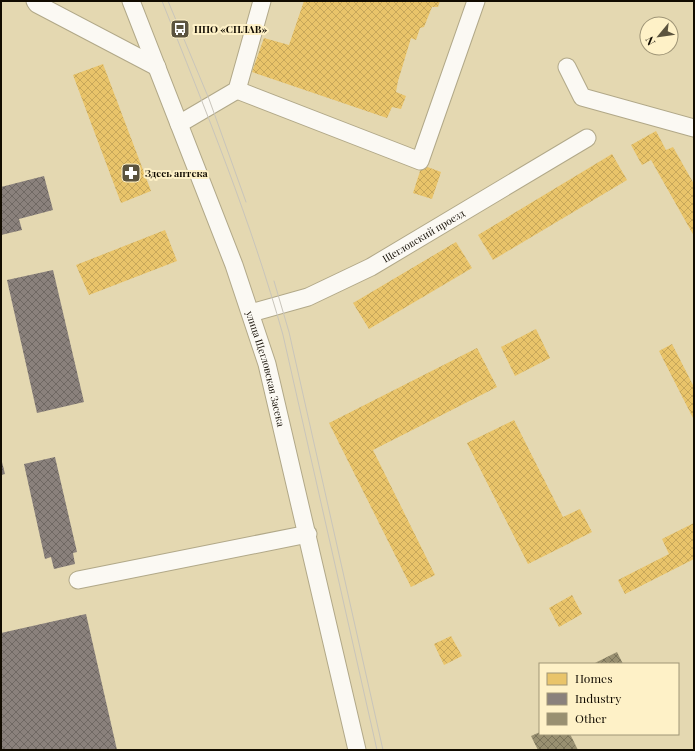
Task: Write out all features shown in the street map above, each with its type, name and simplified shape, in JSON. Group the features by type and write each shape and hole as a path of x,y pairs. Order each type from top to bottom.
{"street":[{"name":"улица Щегловская Засека","path":"131,1 234,265 267,364 308,534 357,750"},
{"path":"179,124 237,90 262,1"},
{"path":"237,90 420,161 476,1"},
{"path":"34,2 157,67"},
{"path":"567,67 582,97 694,128"},
{"name":"Щегловский проезд","path":"251,314 308,297 371,267 587,138"},
{"path":"78,580 308,534"}],"building: Homes":[{"path":"304,1 440,1 438,7 432,7 424,27 420,28 416,40 411,38 396,92 406,96 401,109 392,107 387,118 252,72 264,38 289,45"},
{"path":"103,64 151,191 121,203 73,75"},
{"path":"656,131 666,150 673,147 694,184 694,236 651,160 642,165 631,145"},
{"path":"612,154 627,180 493,260 478,235"},
{"path":"422,165 441,172 432,199 413,193"},
{"path":"165,230 177,261 89,295 76,265"},
{"path":"456,242 472,268 369,329 353,303"},
{"path":"536,329 550,358 515,376 501,347"},
{"path":"672,344 694,387 694,420 659,351"},
{"path":"477,348 497,387 373,450 435,575 411,587 329,423"},
{"path":"514,420 563,517 580,509 592,532 528,564 467,443"},
{"path":"694,523 694,559 625,594 618,580 669,554 662,539"},
{"path":"572,595 582,614 559,627 549,608"},
{"path":"451,636 462,656 444,665 434,644"}],"building: Industry":[{"path":"44,176 53,210 19,219 22,230 1,235 1,187"},
{"path":"53,270 84,402 37,413 7,280"},
{"path":"55,457 77,552 73,553 75,564 54,569 51,557 45,559 24,464"},
{"path":"1,458 5,474 1,475"},
{"path":"86,614 117,750 1,750 1,633"}],"building: Other":[{"path":"617,652 622,663 595,663"},
{"path":"539,732 539,735 570,735 578,750 538,750 531,736"}],"tram line":[{"path":"162,1 242,208 257,250 283,335 377,750"},
{"path":"168,1 209,99 246,202"},
{"path":"274,281 289,332 383,750"}],"place":[{"name":"НПО «СПЛАВ»","path":"180,29"},
{"name":"Здесь аптека","path":"131,173"}]}
